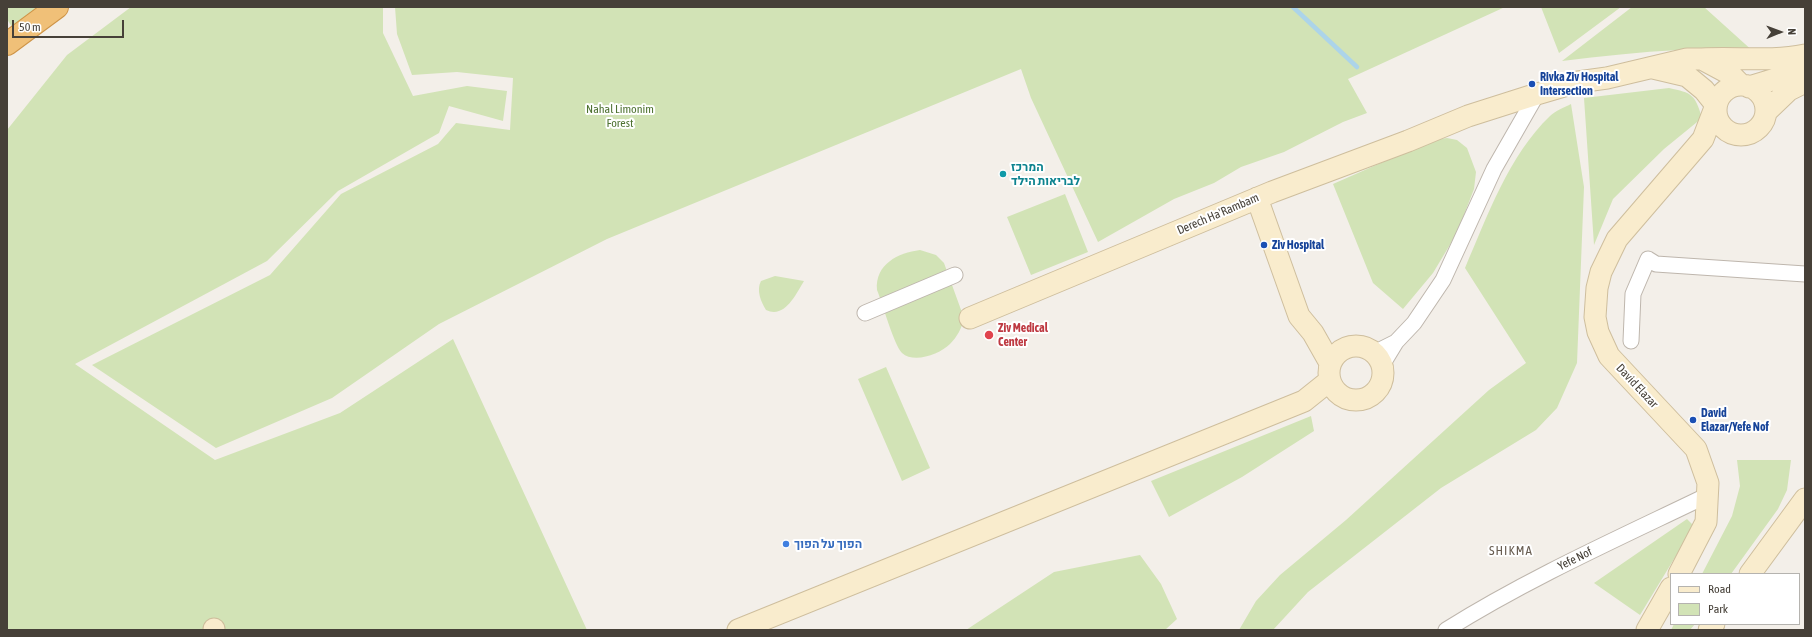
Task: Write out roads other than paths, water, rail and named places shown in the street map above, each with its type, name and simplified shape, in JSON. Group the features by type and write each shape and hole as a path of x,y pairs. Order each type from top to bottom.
{"highway":[{"path":"7,44 57,7"}],"street":[{"path":"1702,59 1734,57 1782,60 1805,55"},
{"name":"Derech Ha'Rambam","path":"970,318 1265,195 1408,141 1468,116 1537,94 1687,58 1702,59 1730,74 1745,86"},
{"name":"Derech Ha'Rambam","path":"1648,67 1687,76 1704,90 1716,105"},
{"path":"1805,67 1782,77 1725,90 1719,96 1716,105 1716,114 1722,127 1728,132 1737,135 1746,135 1760,128 1766,112 1789,90 1805,82"},
{"path":"1745,86 1761,96 1765,104 1766,112"},
{"path":"1378,359 1414,324 1443,280 1494,169 1537,94"},
{"name":"David Elazar","path":"1680,573 1706,522 1708,483 1696,449 1609,356 1598,332 1595,317 1596,288 1601,272 1617,239 1652,196 1703,139 1716,105"},
{"name":"David Elazar","path":"1652,196 1717,142 1737,135"},
{"path":"738,630 1304,401 1333,380 1339,352 1345,348 1360,346 1378,359 1383,375 1381,384 1376,392 1368,398 1359,401 1350,400 1333,380 1313,333 1299,316 1265,195"},
{"path":"1631,341 1633,294 1648,259 1656,264 1805,274"},
{"path":"865,313 955,275"},
{"path":"1313,333 1345,348"},
{"name":"Yefe Nof","path":"1446,630 1479,609 1545,574 1708,495"},
{"path":"1751,573 1805,499"},
{"path":"1647,630 1670,590"}],"waterway":[{"path":"1293,7 1357,67"}],"place":[{"name":"Rivka Ziv Hospital Intersection","path":"1532,84"},
{"name":"המרכז לבריאות הילד","path":"1003,174"},
{"name":"Ziv Hospital","path":"1264,245"},
{"name":"Ziv Medical Center","path":"989,335"},
{"name":"David Elazar/Yefe Nof","path":"1693,420"},
{"name":"הפוך על הפוך","path":"786,544"}],"district":[{"name":"SHIKMA","path":"1511,551"}],"park label":[{"name":"Nahal Limonim Forest","path":"620,116"}]}
